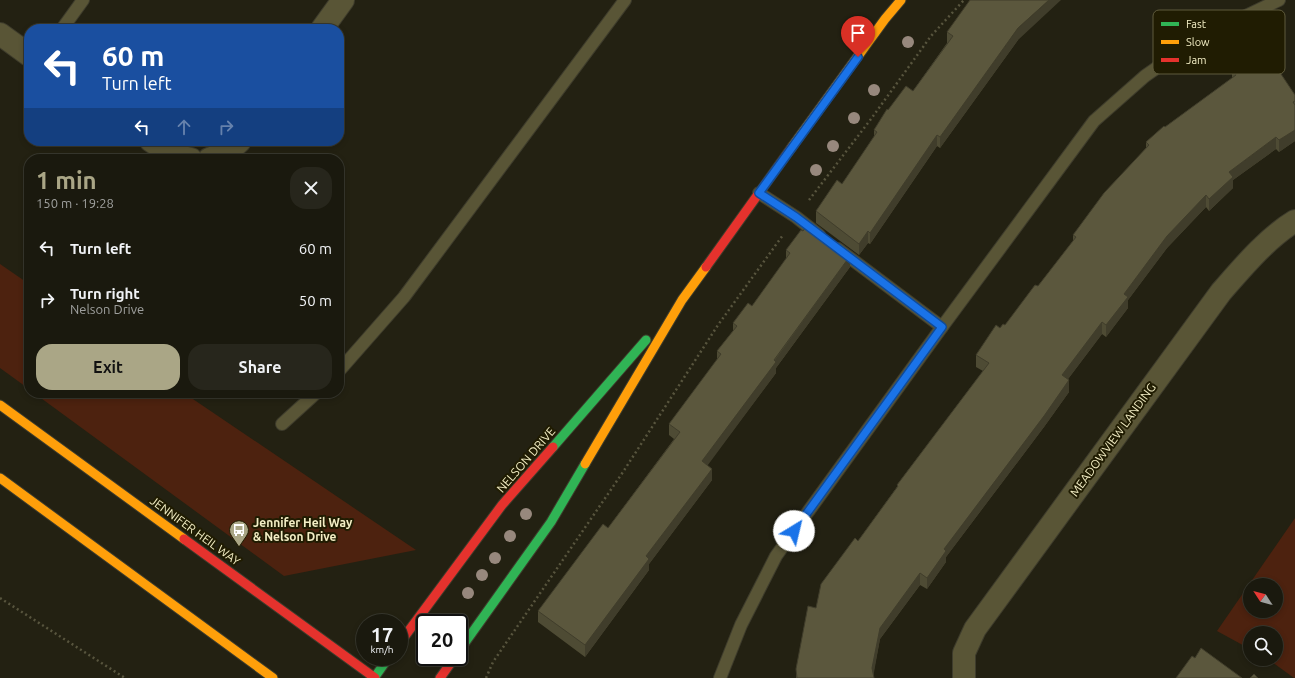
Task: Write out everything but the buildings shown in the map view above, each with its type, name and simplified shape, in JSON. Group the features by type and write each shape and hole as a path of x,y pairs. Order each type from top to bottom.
{"street":[{"path":"326,24 344,0"},
{"name":"NELSON DRIVE","path":"468,639 551,522 682,300 885,19 901,0"},
{"path":"0,34 24,51"},
{"path":"158,146 174,154"},
{"path":"222,154 229,151 234,146"},
{"name":"MEADOWVIEW LANDING","path":"964,678 964,653 975,629 1221,292 1249,260 1286,227 1295,222"},
{"name":"NELSON DRIVE","path":"408,632 502,505 682,300"},
{"name":"JENNIFER HEIL WAY","path":"0,405 374,678"},
{"path":"0,478 273,678"},
{"path":"374,678 383,666"},
{"path":"440,678 449,666"}],"lane":[{"path":"66,24 83,0"},
{"path":"344,365 404,298 625,0"},
{"path":"1258,10 1279,0"},
{"path":"720,678 741,625 776,556 1094,121 1153,70"},
{"path":"759,193 796,217 942,327"},
{"path":"282,424 311,398"}],"path":[{"path":"486,678 493,662 623,472 718,325 796,217 871,119 931,36 964,0"},
{"path":"0,598 125,678"}],"shaded area":[{"path":"0,264 24,281 24,385 0,368"},
{"path":"41,398 191,398 416,550 284,576"},
{"path":"1295,518 1295,678 1278,666 1283,666 1283,626 1243,626 1243,645 1217,631 1243,593 1243,618 1283,618 1283,578 1254,578"}],"traffic: fast":[{"path":"553,447 646,340"},
{"path":"468,638 551,522 585,464"},
{"path":"374,678 383,666"}],"traffic: slow":[{"path":"792,147 885,19 901,0"},
{"path":"585,464 682,300 706,267"},
{"path":"0,405 184,539"},
{"path":"0,478 273,678"}],"traffic: jam":[{"path":"706,267 792,147"},
{"path":"408,632 502,505 553,447"},
{"path":"184,539 375,678"},
{"path":"440,678 449,666"}],"place":[{"name":"Jennifer Heil Way & Nelson Drive","path":"239,547"}],"route":[{"path":"794,531 942,327 796,217 759,193 858,57"}]}
